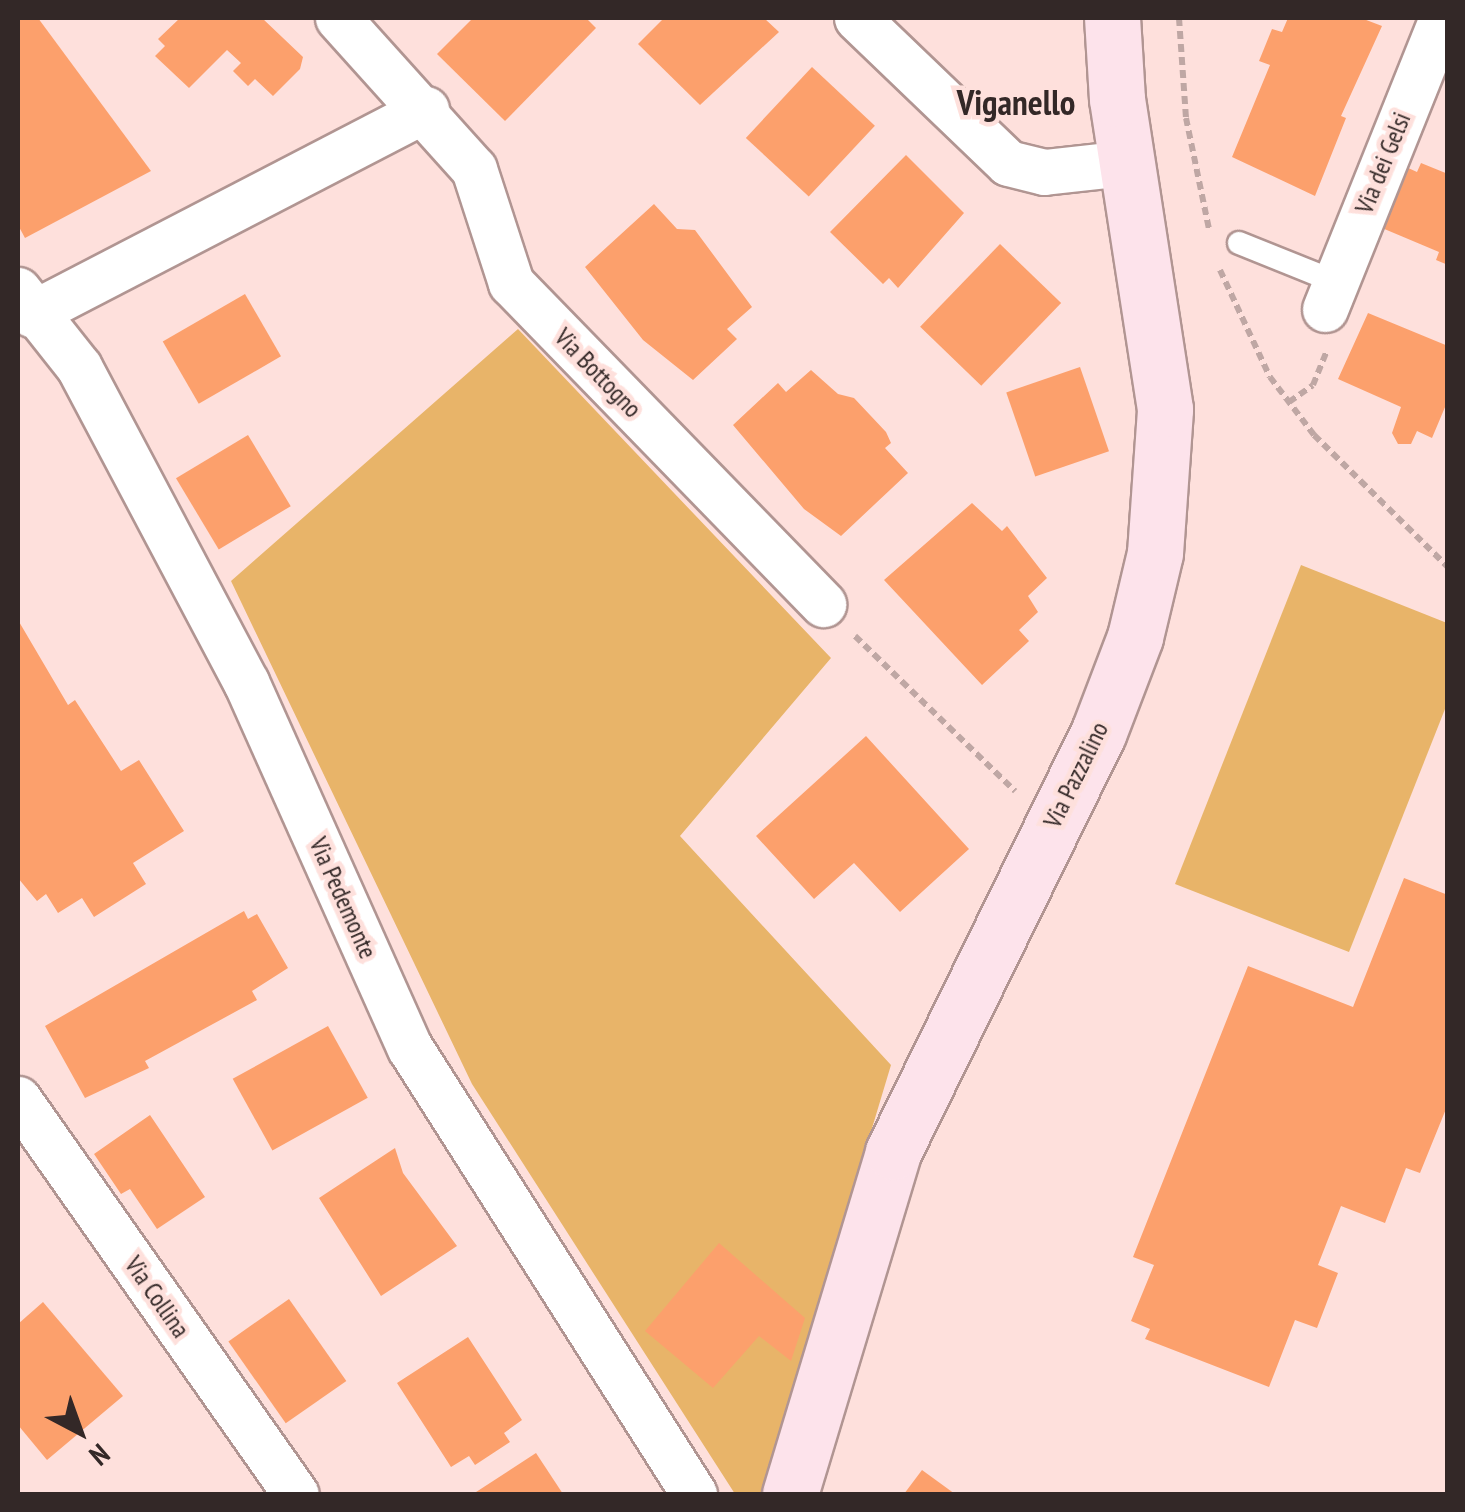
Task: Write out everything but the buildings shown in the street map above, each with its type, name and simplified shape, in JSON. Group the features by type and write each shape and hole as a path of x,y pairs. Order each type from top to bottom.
{"main road":[{"name":"Via Pazzalino","path":"790,1494 892,1152 1051,827 1135,637 1164,476 1166,410 1126,163 1112,18"}],"street":[{"name":"Via Bottogno","path":"338,18 426,109 474,169 511,283 823,604"},
{"path":"857,18 1008,163 1044,172 1126,163"},
{"name":"Via dei Gelsi","path":"1331,295 1442,18"},
{"path":"24,302 426,109"},
{"name":"Via Pedemonte","path":"24,302 80,367 246,682 410,1048 694,1494"},
{"name":"Via Collina","path":"18,1099 296,1494"}],"lane":[{"path":"1239,242 1331,295"}],"path":[{"path":"1179,18 1186,118 1213,250 1238,316 1289,402 1347,473 1448,567"},
{"path":"1289,402 1314,385"},
{"path":"823,604 1051,827"}],"shaded area":[{"path":"518,329 831,658 680,836 891,1065 762,1494 735,1494 472,1084 231,581"},
{"path":"1301,565 1447,623 1447,704 1349,952 1175,884"}],"district":[{"name":"Viganello","path":"1016,102"}]}
